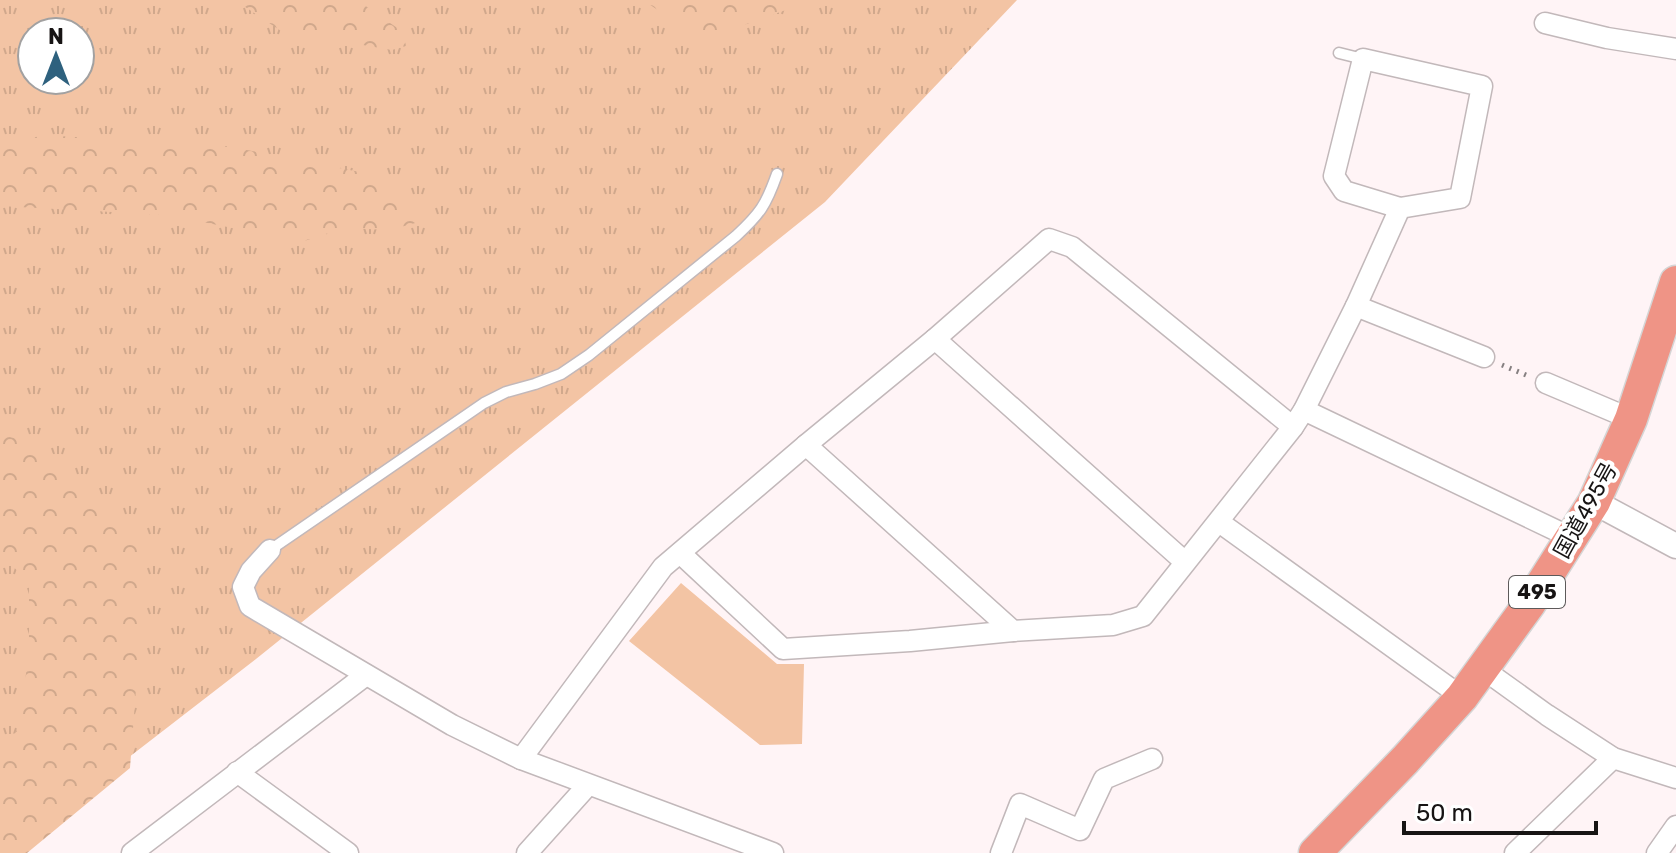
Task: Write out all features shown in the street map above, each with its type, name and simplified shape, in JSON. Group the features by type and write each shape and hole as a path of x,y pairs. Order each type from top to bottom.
{"highway":[{"name":"国道495号","path":"1315,853 1462,697 1530,603 1572,538 1594,502 1631,419 1676,282"}],"street":[{"path":"1545,23 1607,38 1676,49"},
{"path":"1363,59 1482,86 1460,198 1400,208 1344,191 1334,176 1363,59"},
{"path":"680,553 783,649 1113,625 1143,616 1298,418 1356,306 1400,208"},
{"path":"521,759 663,567 1049,239 1072,247 1298,418 1572,538"},
{"path":"1356,306 1484,357"},
{"path":"935,339 1185,562"},
{"path":"1546,383 1631,419"},
{"path":"806,445 1013,631"},
{"path":"1594,502 1676,546"},
{"path":"1219,522 1462,697"},
{"path":"270,550 251,571 243,587 250,606 452,725 521,759 773,853"},
{"path":"1483,669 1613,758 1676,778"},
{"path":"132,853 366,675"},
{"path":"1515,853 1613,758"},
{"path":"1001,853 1020,804 1080,830 1104,779 1152,759"},
{"path":"237,772 348,853"},
{"path":"527,853 588,785"},
{"path":"1657,853 1676,826"}],"lane":[{"path":"1339,53 1363,59"},
{"path":"270,550 484,403 506,392 561,374 589,355 758,216 777,174"}],"path":[{"path":"1484,357 1546,383"}],"green space":[{"path":"0,0 1017,0 825,202 256,659 5,853 0,853"},
{"path":"235,0 357,0 403,32 406,46 392,50 281,31"},
{"path":"643,0 693,0 714,8 739,0 814,0 702,40"},
{"path":"44,135 231,147 365,173 426,220 390,230 344,228 301,242 168,215 0,206 0,146"},
{"path":"0,435 43,444 136,536 142,610 130,768 27,853 0,853 0,737 16,733 29,656 29,582 0,554"},
{"path":"681,583 777,664 804,664 802,744 760,745 629,641"}]}
